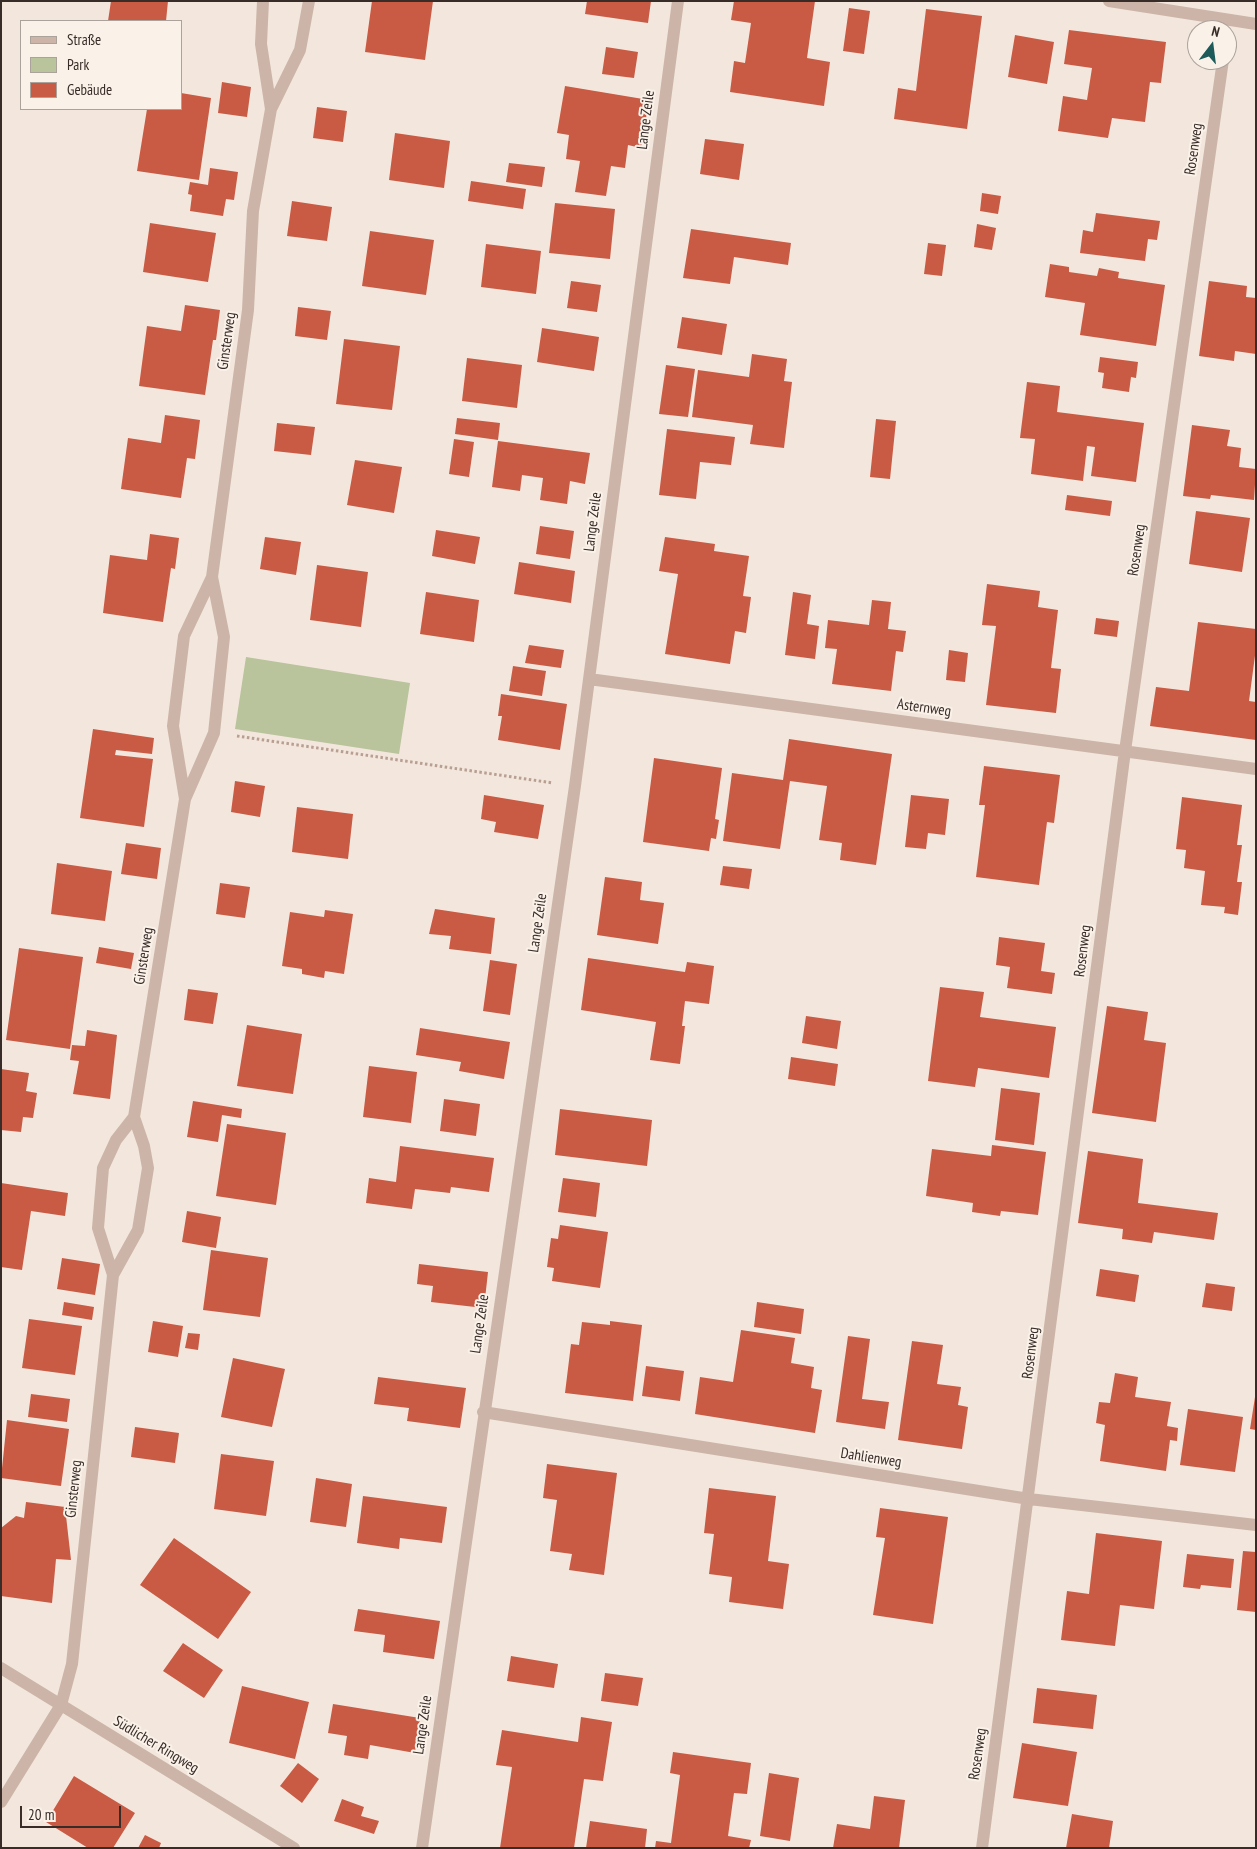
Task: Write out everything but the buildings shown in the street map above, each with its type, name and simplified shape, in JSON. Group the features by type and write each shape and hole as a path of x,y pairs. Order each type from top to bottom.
{"street":[{"name":"Ginsterweg","path":"264,1 261,44 271,110"},
{"name":"Ginsterweg","path":"186,799 173,726 184,636 212,577 248,310 253,210 271,110 300,50 309,1"},
{"name":"Lange Zeile","path":"422,1848 483,1412 575,786 678,1"},
{"path":"1109,1 1199,20"},
{"path":"1237,25 1256,24"},
{"name":"Rosenweg","path":"982,1848 1125,751 1222,70"},
{"name":"Ginsterweg","path":"1,1802 61,1705 72,1664 113,1275 138,1230 148,1168 144,1146 134,1118 186,799 214,733 224,637 212,577"},
{"name":"Asternweg","path":"588,679 1256,768"},
{"name":"Ginsterweg","path":"113,1275 98,1228 104,1168 116,1140 134,1118"},
{"name":"Dahlienweg","path":"483,1412 1028,1499 1256,1525"},
{"name":"Südlicher Ringweg","path":"1,1668 293,1848"}],"path":[{"path":"214,733 575,786"}],"green space":[{"path":"246,657 410,683 399,754 235,729"}]}
